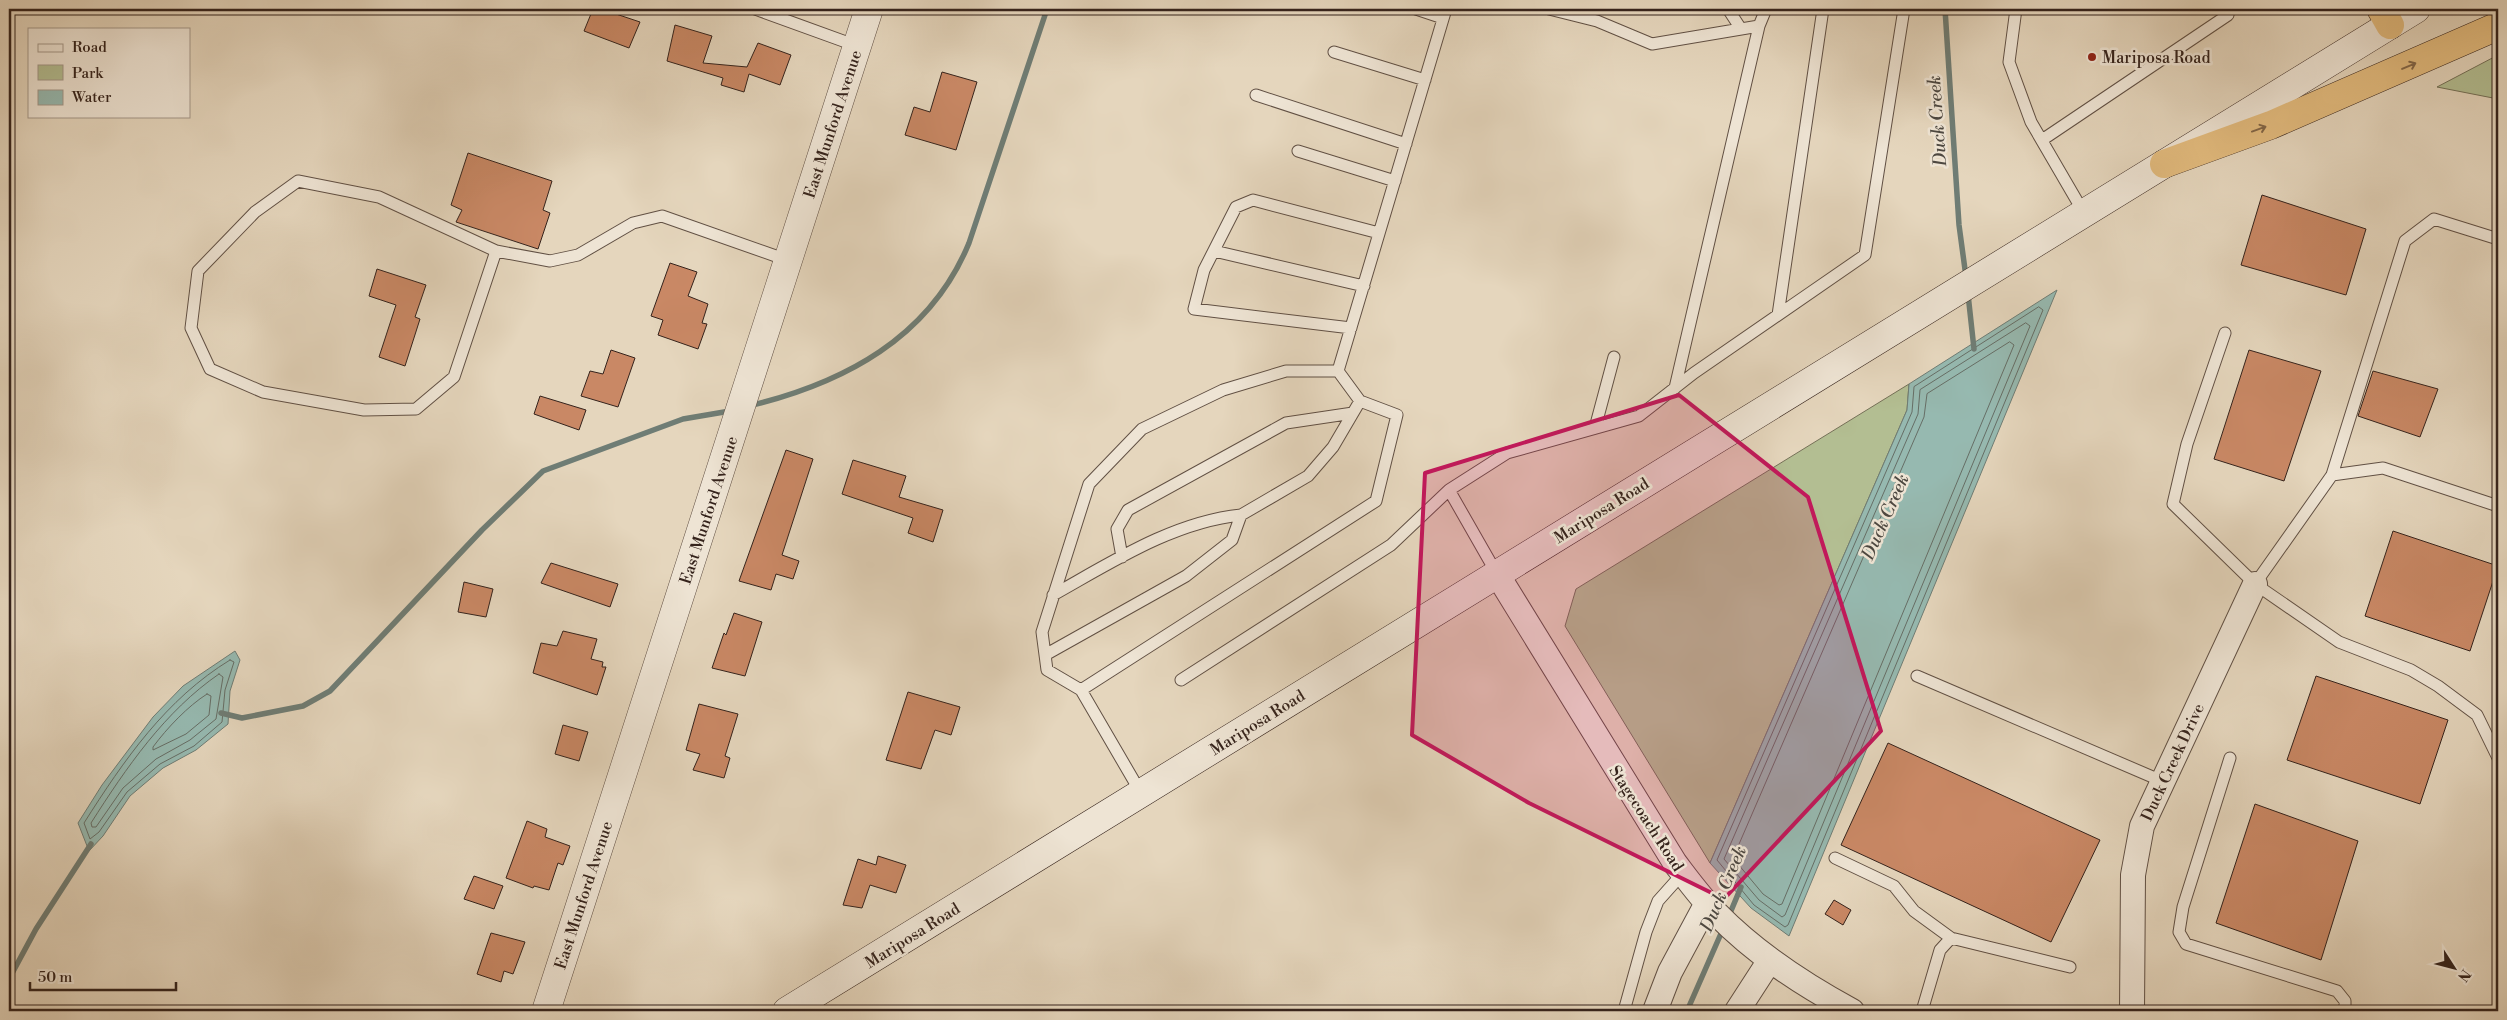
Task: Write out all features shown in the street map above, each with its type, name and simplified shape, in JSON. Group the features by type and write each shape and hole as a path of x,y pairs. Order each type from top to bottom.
{"highway":[{"path":"2164,164 2271,125 2498,26"}],"main road":[{"name":"East Munford Avenue","path":"546,1011 647,694 732,437 787,260 870,9"},
{"name":"Mariposa Road","path":"787,1011 2164,164 2385,17 2416,9"}],"street":[{"name":"Stagecoach Road","path":"1497,574 1633,798 1682,873 1706,903 1747,944 1798,981 1852,1011"},
{"name":"Duck Creek Drive","path":"2132,1011 2133,868 2142,826 2255,584"},
{"path":"1655,1011 1670,972 1706,903"},
{"path":"1738,1011 1770,960"}],"lane":[{"path":"755,9 858,46"},
{"path":"1338,371 1445,13 1416,9"},
{"path":"1549,9 1597,21 1652,44 1759,26"},
{"path":"1728,9 1741,29"},
{"path":"1675,388 1759,26 1766,9"},
{"path":"1778,315 1822,9"},
{"path":"1181,680 1391,545 1449,490 1506,453 1639,416 1675,388 1865,255 1904,9"},
{"path":"2016,9 2009,62 2031,122 2084,213"},
{"path":"2042,140 2228,14 2229,9"},
{"path":"1334,52 1425,80"},
{"path":"1256,95 1406,144"},
{"path":"1298,151 1395,181"},
{"path":"496,251 454,377 416,409 364,410 263,392 210,369 191,328 198,271 255,212 298,181 380,197 496,251 550,261 578,255 633,223 662,216 787,260"},
{"path":"1351,328 1194,308 1204,270 1236,207 1252,200 1379,233"},
{"path":"2255,584 2332,475 2405,241 2434,219 2498,239"},
{"path":"1214,251 1364,286"},
{"path":"2225,333 2187,444 2173,504 2255,584 2339,642 2411,670 2438,686 2477,715 2498,758"},
{"path":"1595,428 1614,357"},
{"path":"1141,793 1081,690 1047,670 1042,632 1089,484 1142,429 1223,390 1286,371 1338,371"},
{"path":"1081,690 1376,501 1397,414 1360,401 1338,371"},
{"path":"1054,595 1141,546 1212,518 1241,515 1308,476 1333,447 1360,401"},
{"path":"1122,557 1117,529 1128,510 1286,423 1353,413"},
{"path":"2332,475 2383,468 2498,506"},
{"path":"1449,490 1497,574"},
{"path":"1045,655 1186,576 1232,540 1241,515"},
{"path":"1917,676 2162,781"},
{"path":"2230,758 2183,907 2179,932 2186,944 2337,992 2345,1001 2345,1011"},
{"path":"1835,858 1894,886 1914,911 1951,938 2070,967"},
{"path":"1624,1011 1646,932 1658,901 1682,873"},
{"path":"1922,1011 1940,950 1951,938"}],"highlighted area":[{"path":"1679,395 1808,497 1881,731 1724,899 1529,803 1412,735 1425,473"}],"green space":[{"path":"2498,55 2498,99 2437,87"},
{"path":"1909,384 1907,410 1710,863 1565,626 1576,589"}],"water":[{"path":"2057,290 1789,936 1751,908 1710,863 1907,410 1909,384"},
{"path":"235,651 240,660 230,691 228,724 196,750 163,768 130,796 103,836 89,851 78,823 102,785 153,717 183,686"}],"building":[{"path":"593,9 601,9 640,22 629,48 584,31"},
{"path":"675,25 712,36 703,63 747,67 758,43 791,55 780,85 749,74 744,92 721,85 723,78 667,61"},
{"path":"942,72 977,82 956,150 905,135 914,107 930,112"},
{"path":"468,153 552,181 543,210 550,213 538,249 456,222 462,210 451,205"},
{"path":"2262,195 2366,229 2346,295 2241,265"},
{"path":"670,263 697,272 688,296 708,304 702,323 707,324 698,349 658,335 663,320 651,316"},
{"path":"377,269 426,285 415,317 420,319 405,366 379,357 396,305 369,296"},
{"path":"611,350 635,358 618,407 581,396 590,371 603,374"},
{"path":"2249,350 2321,371 2284,481 2214,459"},
{"path":"2373,371 2438,389 2420,437 2358,416"},
{"path":"540,396 586,410 579,430 534,414"},
{"path":"786,450 813,459 782,555 799,561 793,579 776,574 771,590 739,581"},
{"path":"853,460 906,476 899,497 943,510 933,542 908,533 913,518 842,494"},
{"path":"2393,531 2498,566 2470,651 2365,616"},
{"path":"551,563 618,584 610,607 541,583"},
{"path":"464,582 493,589 486,617 458,612"},
{"path":"734,613 762,622 745,676 712,668 724,633 726,635"},
{"path":"563,631 597,639 591,659 603,662 602,667 606,667 597,695 533,673 541,643 557,646"},
{"path":"2316,676 2448,720 2420,804 2287,760"},
{"path":"908,692 960,707 951,735 935,730 921,769 886,760"},
{"path":"699,704 738,714 725,756 730,758 724,778 693,770 700,754 686,750"},
{"path":"563,725 588,732 579,761 555,754"},
{"path":"1888,743 2100,840 2051,942 1841,845"},
{"path":"2255,804 2358,841 2321,960 2216,923"},
{"path":"527,821 547,829 545,837 570,846 563,865 558,863 549,890 534,886 533,888 506,878"},
{"path":"878,856 906,865 896,893 870,885 862,908 843,905 858,859 876,865"},
{"path":"474,876 503,886 494,909 464,899"},
{"path":"1834,900 1851,910 1843,925 1825,914"},
{"path":"491,933 525,942 513,974 504,971 501,982 477,974"}],"waterway":[{"path":"749,406 818,384 850,369 880,352 907,330 932,305 952,276 969,243 1047,9"},
{"name":"Duck Creek","path":"1945,9 1959,225 1966,277"},
{"name":"Duck Creek","path":"1968,294 1974,349"},
{"path":"221,713 242,718 303,706 330,691 482,530 543,471 683,419 730,411"},
{"path":"9,979 36,929 91,844"},
{"name":"Duck Creek","path":"1728,918 1741,887"},
{"name":"Duck Creek","path":"1687,1011 1723,929"}],"place":[{"name":"Mariposa Road","path":"2092,57"}]}
